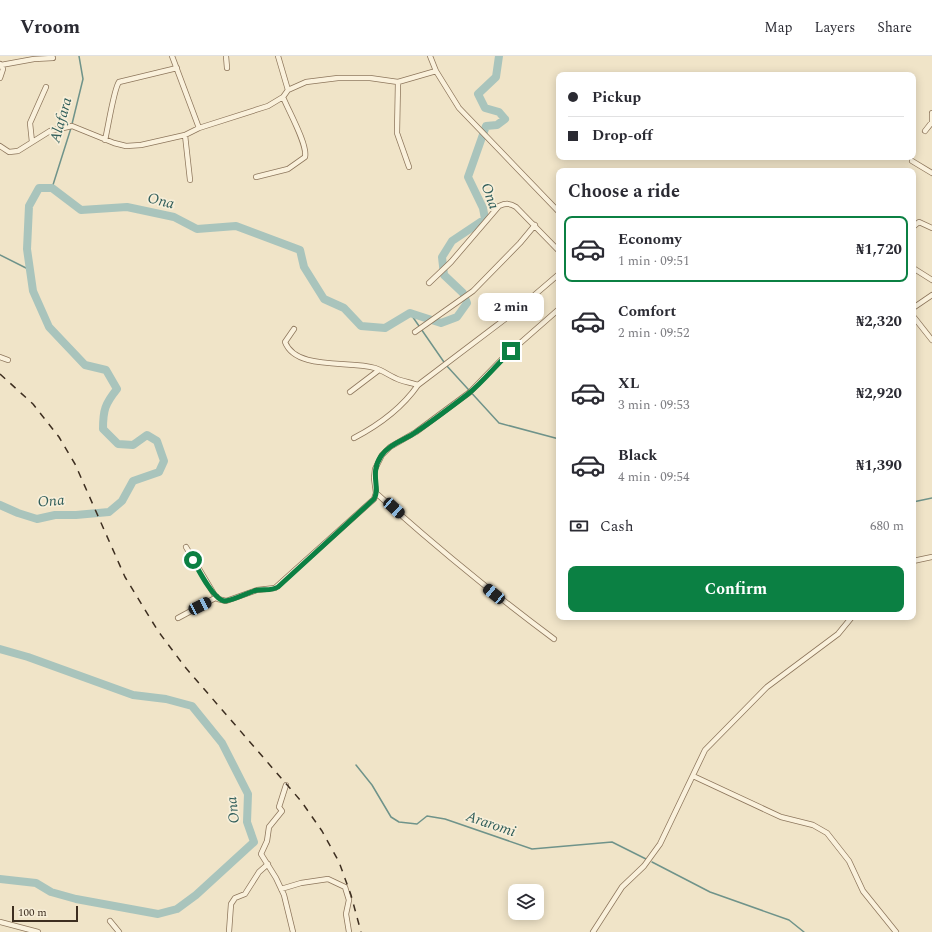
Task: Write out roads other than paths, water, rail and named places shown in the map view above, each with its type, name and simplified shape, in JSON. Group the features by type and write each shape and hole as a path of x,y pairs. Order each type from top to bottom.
{"street":[{"path":"172,56 199,128"},
{"path":"226,56 227,68"},
{"path":"278,56 288,90"},
{"path":"430,56 436,71 459,108 556,209"},
{"path":"0,78 3,69 0,65 34,59 53,58"},
{"path":"105,140 111,116 114,93 119,82 177,68"},
{"path":"0,146 13,152 18,151 55,128 72,126 105,140 126,146 134,146 185,135 199,128 268,106 283,97 288,90 306,82 324,78 370,78 398,82 436,71"},
{"path":"398,82 397,133 409,167"},
{"path":"32,142 30,123 46,87"},
{"path":"256,177 288,169 305,157 306,154 301,139 283,97"},
{"path":"925,131 932,122 932,114"},
{"path":"185,135 190,180"},
{"path":"912,161 932,173"},
{"path":"429,283 451,262 499,206 508,203 512,204 535,225 556,248"},
{"path":"916,224 919,222 932,228"},
{"path":"415,332 472,291 520,244 535,225"},
{"path":"916,270 932,280"},
{"path":"354,438 380,424 407,399 418,385 517,310 556,277"},
{"path":"916,306 932,295"},
{"path":"186,547 217,597 226,601 257,590 272,590 278,587 374,499 376,493 374,478 375,469 382,455 390,447 416,432 470,392 502,359 556,312"},
{"path":"916,320 932,340"},
{"path":"294,329 286,342 289,350 297,357 379,370 400,380 418,385"},
{"path":"0,357 8,360"},
{"path":"350,392 379,370"},
{"path":"376,493 443,552 554,639"},
{"path":"916,560 932,557"},
{"path":"178,618 217,597"},
{"path":"593,932 622,887 652,857 706,750 755,698 778,678 838,634 850,620"},
{"path":"694,776 777,815 813,825 827,833 849,861 863,891 896,932"},
{"path":"286,785 279,807 282,811 269,827 267,841 261,854 282,889 293,932"},
{"path":"228,932 231,904 235,898 245,894 259,872 268,864"},
{"path":"282,889 301,883 328,879 345,887 350,900 346,910 349,932"},
{"path":"110,921 119,932"},
{"path":"0,922 38,932"}],"waterway":[{"name":"Alafara","path":"72,124 83,79 79,56"},
{"name":"Ona","path":"0,505 37,519 55,515 109,512 122,501 133,481 159,472 164,461 157,441 147,435 133,445 118,444 103,429 106,408 117,389 106,370 85,365 49,327 33,291 27,249 29,206 39,188 52,188 81,210 127,207 174,217 197,229 236,226 300,250 304,267 324,299 344,308 361,326 385,328 410,313 441,323 457,317 467,303 463,293 444,275 442,257 452,241 485,219 483,208 468,177 486,126 497,125 505,119 499,112 485,108 478,94 496,77 499,56"},
{"name":"Alafara","path":"52,188 71,128"},
{"path":"0,255 30,270"},
{"path":"410,313 446,365 499,423 556,438"},
{"path":"916,501 932,498"},
{"name":"Ona","path":"0,649 28,657 133,695 166,699 192,706 222,743 248,794 247,822 254,842 196,895 177,909 158,914 76,899 51,892 36,883 0,879"},
{"name":"Araromi","path":"356,765 372,785 391,817 399,822 417,824 427,816 445,819 532,849 612,842 646,859"},
{"name":"Araromi","path":"652,862 710,892 789,920 804,932"}],"railway":[{"path":"0,374 33,404 59,437 75,464 125,577 158,631 185,667 301,801 322,831 339,862 351,895 361,932"}]}
